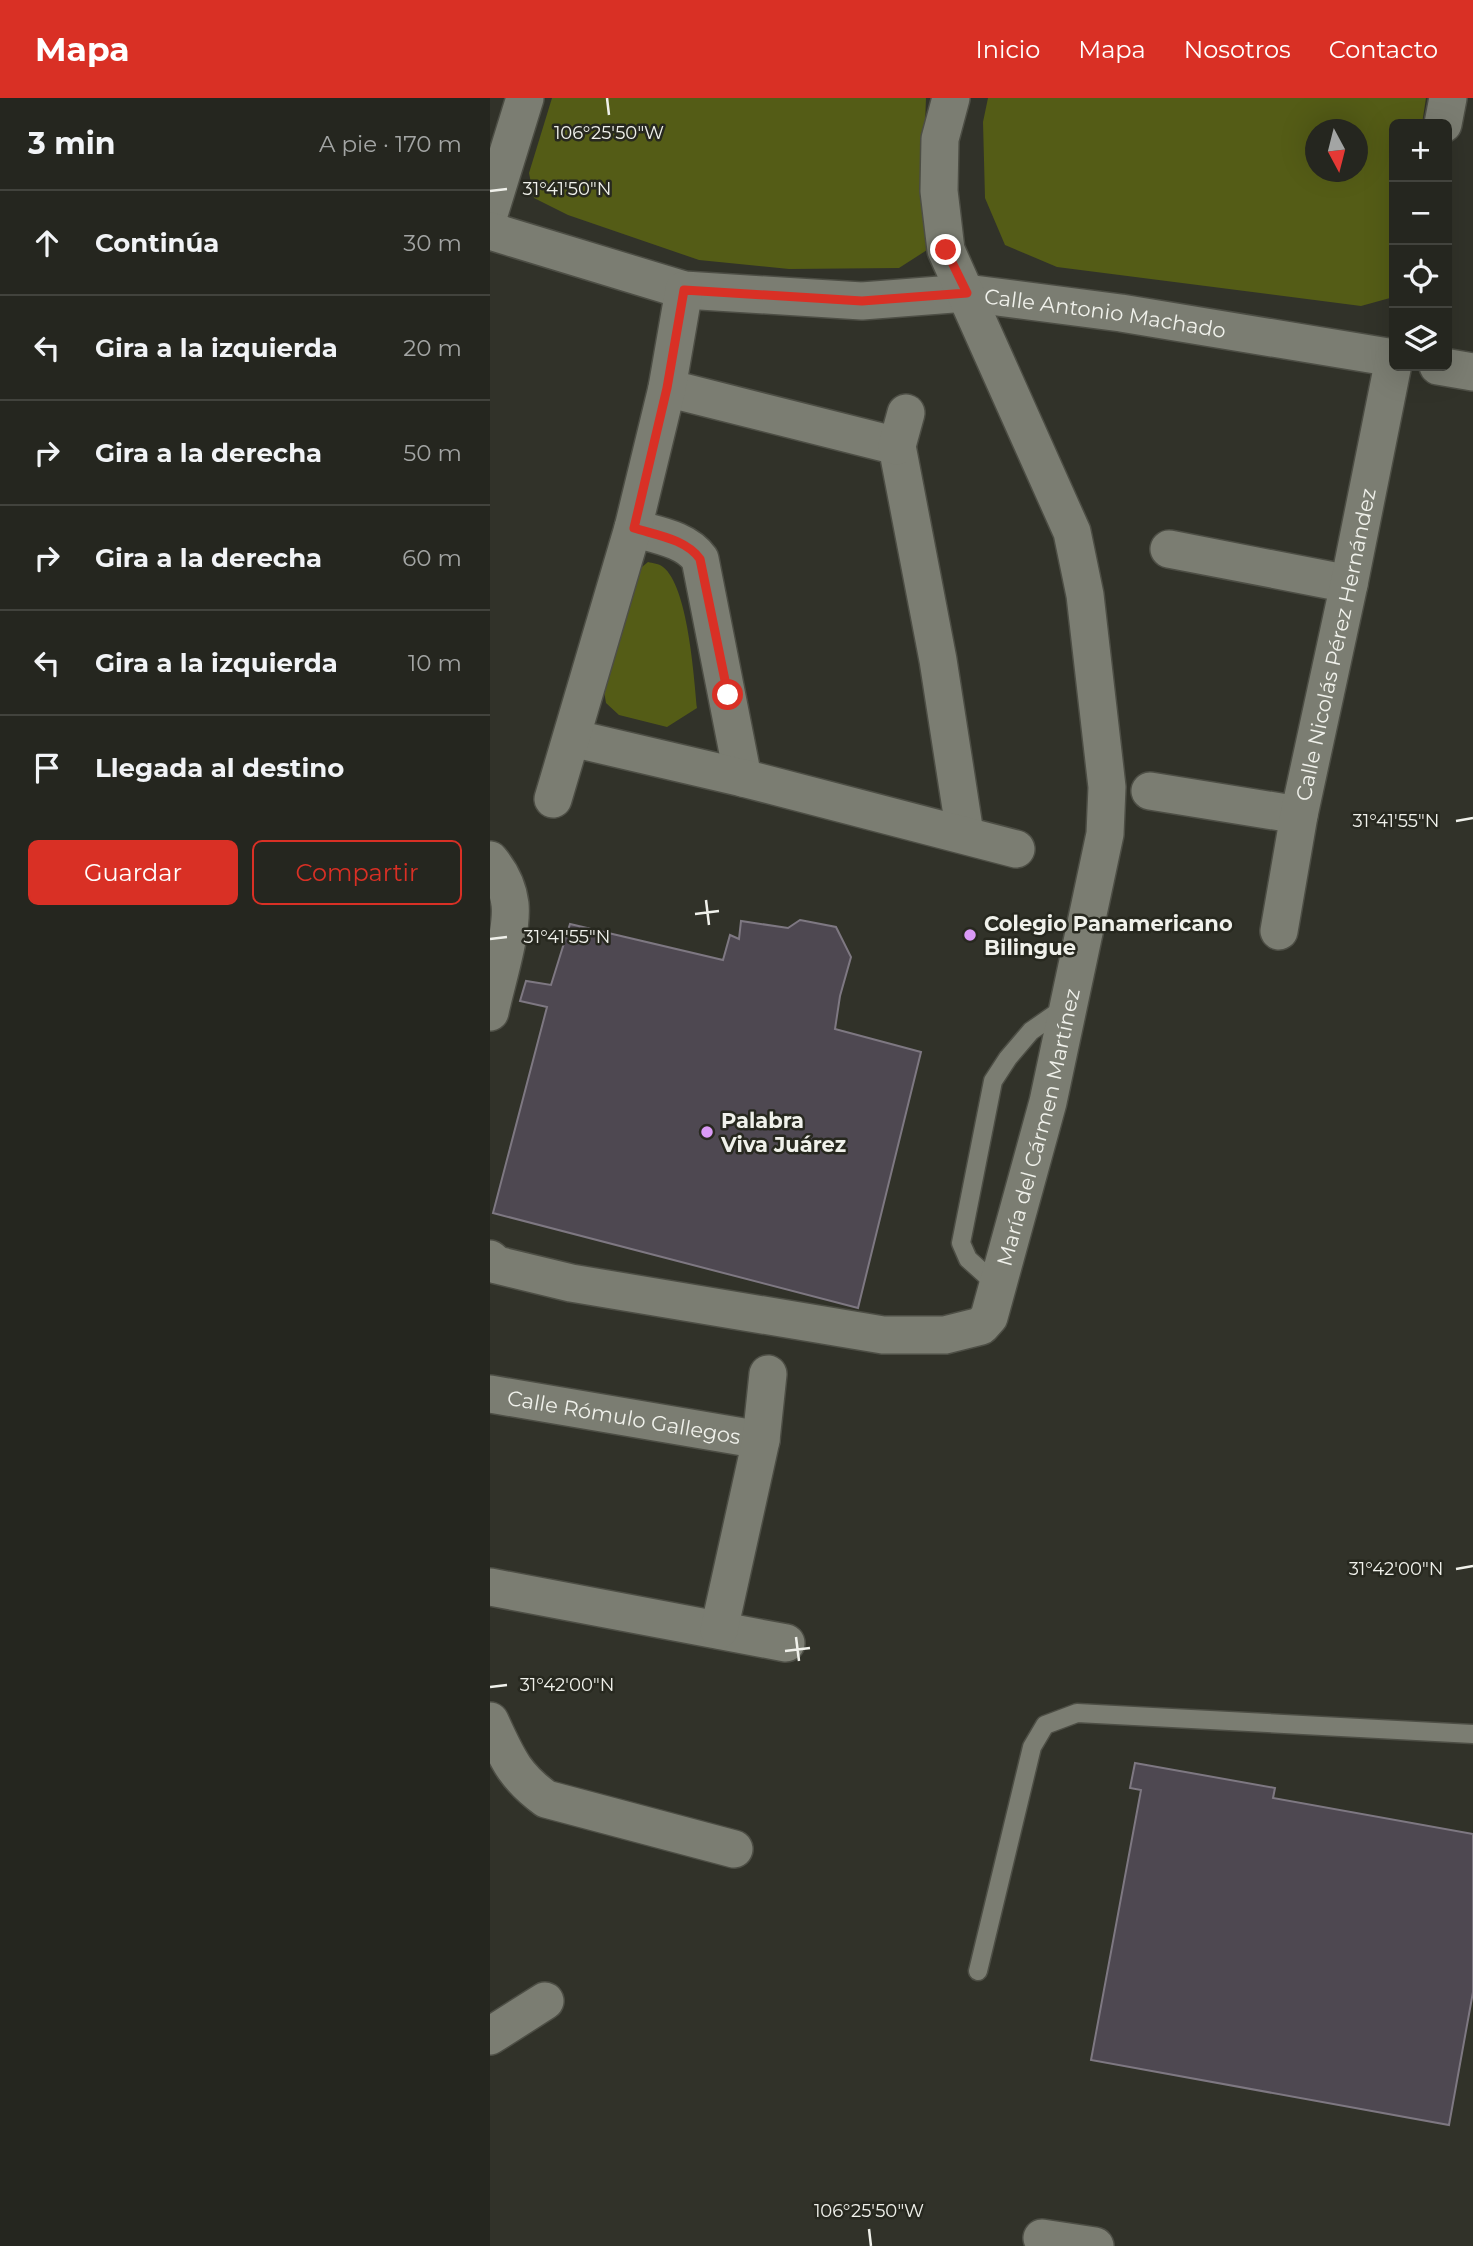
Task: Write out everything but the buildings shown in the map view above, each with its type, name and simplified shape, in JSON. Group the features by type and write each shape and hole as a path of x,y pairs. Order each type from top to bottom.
{"street":[{"path":"490,211 525,98"},
{"name":"María del Cármen Martínez","path":"951,98 940,139 939,191 946,250 1072,532 1085,595 1107,787 1105,834 1048,1102 993,1302"},
{"path":"1444,119 1448,98"},
{"name":"Calle Antonio Machado","path":"490,231 684,290 862,301 967,293 1121,313 1389,358"},
{"path":"553,799 634,528 667,388 684,290"},
{"path":"1452,368 1473,372"},
{"name":"Calle Nicolás Pérez Hernández","path":"1279,931 1298,815 1349,584 1392,371"},
{"path":"667,388 902,430 965,834"},
{"path":"634,528 681,543 694,550 700,559 743,778"},
{"path":"1169,549 1349,584"},
{"path":"572,738 743,778 1016,849"},
{"path":"1150,791 1298,815"},
{"path":"490,860 499,871 510,904 509,928 490,1012"},
{"path":"490,1259 497,1265 571,1283 883,1335 945,1335 981,1326 993,1302"},
{"path":"719,1630 761,1440 768,1374"},
{"name":"Calle Rómulo Gallegos","path":"490,1394 761,1440"},
{"path":"490,1587 786,1643"},
{"path":"490,1721 508,1759 524,1784 546,1799 734,1849"},
{"path":"490,2036 545,2001"},
{"path":"1042,2238 1095,2246"}],"lane":[{"path":"993,1302 961,1243 993,1081 1031,1031 1069,1004"},
{"path":"978,1971 1032,1747 1045,1724 1077,1713 1473,1734"}],"green space":[{"path":"552,98 926,98 922,205 927,250 899,268 789,269 699,260 568,215 534,198 529,173"},
{"path":"988,98 1426,98 1423,119 1389,119 1389,298 1361,306 1057,267 1005,245 985,198 983,122"},
{"path":"648,562 663,567 672,577 684,612 694,676 697,708 667,727 619,715 606,703 603,685 637,571"}],"place":[{"name":"Colegio Panamericano Bilingue","path":"970,935"},
{"name":"Palabra Viva Juárez","path":"707,1132"}],"route":[{"path":"728,695 700,559 694,550 681,543 634,528 667,388 684,290 862,301 967,293 946,250"}]}
